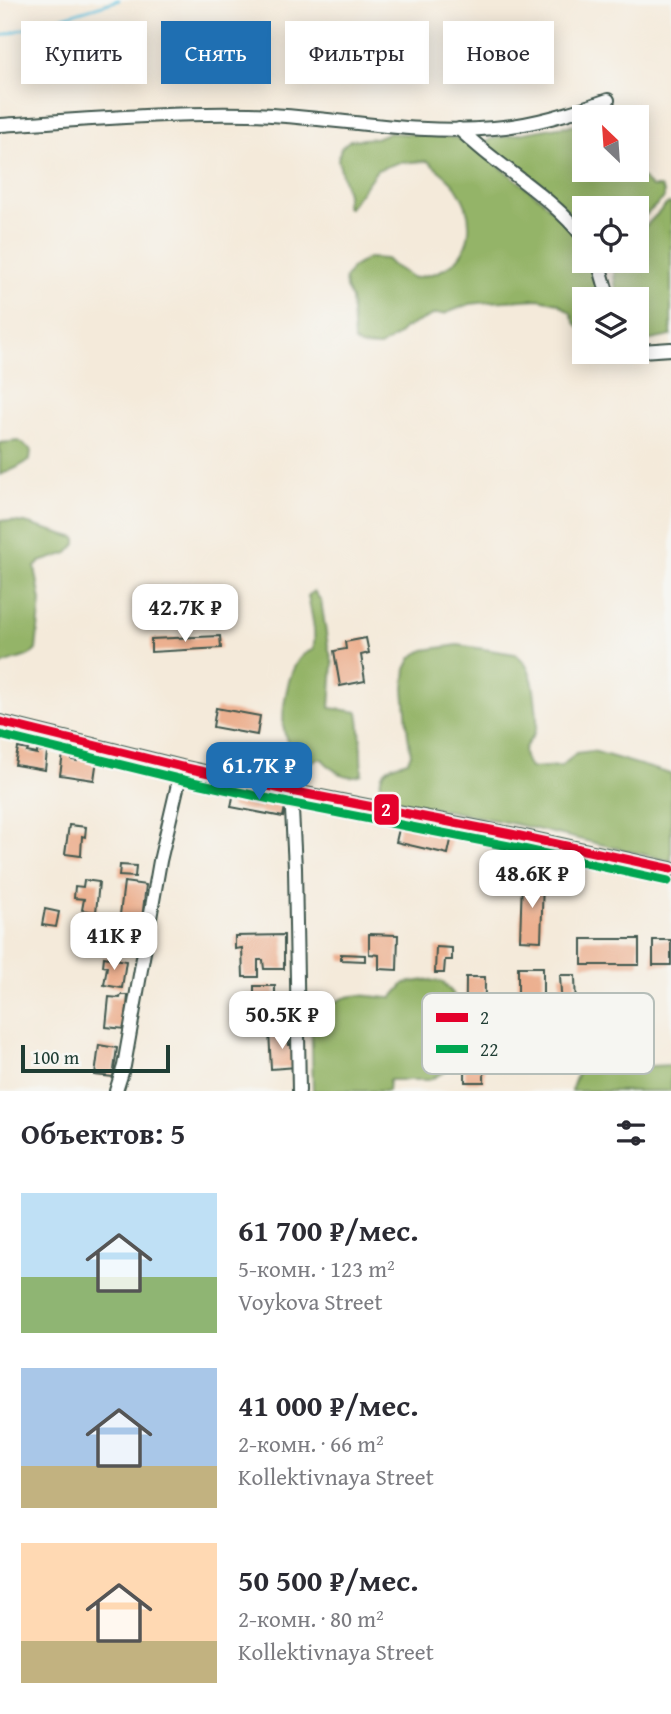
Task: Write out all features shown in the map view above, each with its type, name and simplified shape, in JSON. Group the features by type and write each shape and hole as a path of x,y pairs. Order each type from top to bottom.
{"street":[{"path":"0,125 187,114 239,114 319,118 417,128 495,128 519,125 608,100"},
{"path":"459,129 541,194 572,224"},
{"path":"649,350 671,349"},
{"path":"0,722 291,791 511,834 671,869"},
{"path":"116,1091 124,1066 160,861 182,767"},
{"path":"291,791 299,1091"}],"green space":[{"path":"572,126 572,182 647,182 652,187 661,187 664,198 649,212 649,196 572,196 572,216 554,197 495,154 486,143 490,139"},
{"path":"388,133 464,139 540,198 572,230 572,273 598,273 601,287 572,287 572,316 558,303 539,299 470,304 444,314 435,314 405,328 380,347 360,346 354,341 351,299 345,279 352,268 368,258 386,259 414,278 434,274 452,264 460,255 469,234 467,210 462,198 453,183 428,161 397,163 377,170 349,208 346,207 347,194 338,159 341,148 350,140 376,138"},
{"path":"671,203 671,336 649,340 649,287 616,287 615,273 649,273 649,223"},
{"path":"19,441 31,450 30,460 0,475 0,443"},
{"path":"0,520 25,523 76,538 76,544 68,553 40,562 35,567 41,601 36,650 28,656 0,666"},
{"path":"314,591 321,601 333,664 330,708 358,712 362,774 356,776 340,774 322,759 316,759 304,767 295,762 285,734 284,712 293,670 303,655 313,650 314,629 308,596"},
{"path":"458,645 515,654 526,665 533,685 537,718 536,729 524,750 530,768 562,766 576,753 593,751 671,774 671,861 515,824 399,801 385,793 381,783 383,773 391,766 408,761 411,754 404,688 406,669 412,657 424,650"},
{"path":"427,980 443,982 452,993 422,993 422,1074 440,1074 429,1080 389,1080 388,1091 313,1091 311,1009 317,1004 333,1004 354,996 392,998 405,983"},
{"path":"671,1065 671,1091 572,1091 577,1074 654,1074 654,1066"}],"building":[{"path":"220,636 221,648 151,652 151,639"},
{"path":"366,638 369,653 361,655 365,681 340,686 334,651 346,649 345,642"},
{"path":"216,708 260,716 257,735 213,727"},
{"path":"18,748 37,754 37,751 47,752 45,770 15,765"},
{"path":"63,754 72,756 72,760 77,761 83,760 83,757 97,759 94,780 60,775"},
{"path":"235,787 287,797 283,817 231,807"},
{"path":"401,820 453,831 448,854 396,842"},
{"path":"69,825 86,827 85,837 82,836 81,856 65,854"},
{"path":"120,865 136,866 135,877 119,876"},
{"path":"84,880 99,882 96,912 82,910 84,899 74,898 75,886 83,887"},
{"path":"522,880 543,881 541,941 520,940"},
{"path":"124,882 146,885 141,927 125,925 126,916 120,915"},
{"path":"45,909 59,912 56,927 42,925"},
{"path":"369,934 398,935 397,970 379,969 379,955 369,954"},
{"path":"284,935 284,969 264,969 263,960 258,960 258,977 243,977 242,948 235,949 235,936"},
{"path":"582,939 639,939 639,965 582,965"},
{"path":"653,940 671,940 671,965 653,965"},
{"path":"436,947 452,948 452,960 445,960 444,973 435,973"},
{"path":"341,954 365,955 365,961 341,960"},
{"path":"104,957 126,961 122,988 104,985 107,967 103,966"},
{"path":"518,967 543,967 543,993 518,993"},
{"path":"560,975 575,975 575,993 561,993"},
{"path":"466,977 485,977 485,993 466,993"},
{"path":"254,986 275,986 275,998 254,997"},
{"path":"121,995 128,995 125,1029 106,1027 109,997 120,998"},
{"path":"288,1030 289,1045 296,1044 297,1067 271,1069 269,1031"},
{"path":"99,1045 117,1048 113,1077 95,1075"},
{"path":"465,1074 484,1074 484,1082 465,1082"}],"waterway":[{"path":"0,36 119,0"}],"transit line":[{"name":"2","path":"0,722 291,791 511,834 671,869"},
{"name":"22","path":"0,735 288,803 509,846 668,881"}]}
